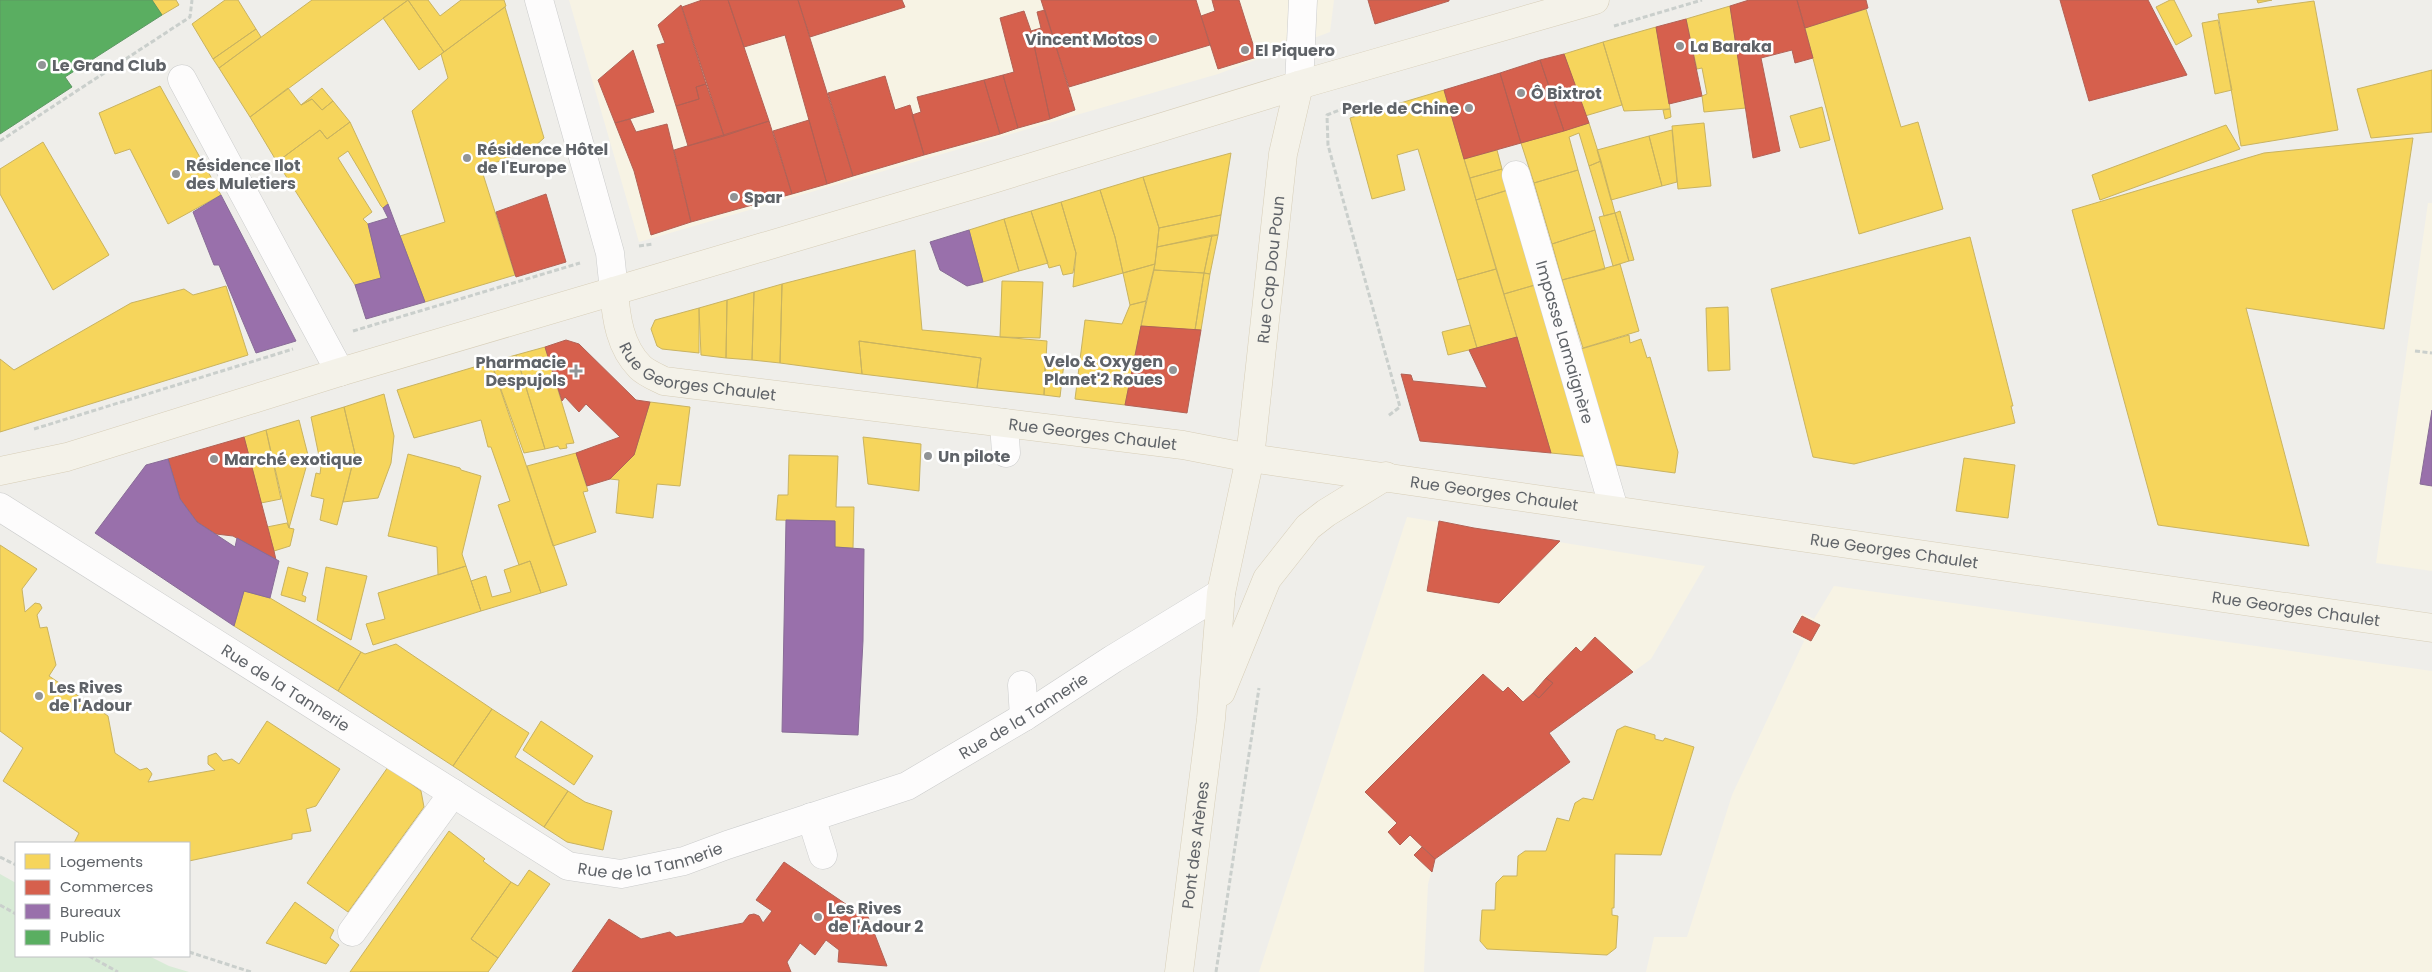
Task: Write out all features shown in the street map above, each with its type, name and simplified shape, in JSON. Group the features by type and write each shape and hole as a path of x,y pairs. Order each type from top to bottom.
{"main road":[{"path":"0,471 54,461 340,372 982,182 1299,85 1594,0"},
{"name":"Rue Cap Dou Poun","path":"1211,719 1221,593 1250,458 1283,154 1299,85"},
{"name":"Rue Georges Chaulet","path":"614,291 616,319 629,352 641,368 664,381 1183,445 1250,458 1386,476 2432,628"},
{"path":"1211,719 1267,579 1308,527 1326,513 1386,476"},
{"name":"Pont des Arènes","path":"1179,972 1211,719"}],"street":[{"path":"539,0 610,253 614,291"},
{"path":"1299,85 1303,0"},
{"path":"182,79 340,372"},
{"name":"Impasse Lamaignère","path":"1516,175 1614,509"},
{"path":"1004,423 1006,453"},
{"name":"Rue de la Tannerie","path":"0,506 568,866 621,874 684,861 907,786 1024,717 1113,659 1221,593"},
{"path":"1022,685 1024,717"},
{"path":"352,932 453,793"},
{"path":"810,818 823,855"}],"path":[{"path":"0,141 190,17 192,0"},
{"path":"1327,115 1328,145 1400,406 1388,416"},
{"path":"347,333 582,262"},
{"path":"37,428 294,348"},
{"path":"2415,351 2432,352"},
{"path":"1216,972 1260,683"},
{"path":"0,857 15,864"},
{"path":"0,905 15,913"},
{"path":"190,952 251,972"},
{"path":"92,957 118,972"}],"shaded area":[{"path":"569,0 1334,0 1330,32 1218,74 639,242"},
{"path":"2428,203 2432,203 2432,571 2376,563"},
{"path":"1407,517 1705,566 1651,659 1549,733 1570,762 1435,859 1428,884 1424,972 1259,972"},
{"path":"1834,586 2432,671 2432,972 1646,972 1654,937 1687,937 1732,795 1804,641 1791,633 1802,613 1814,619"}],"green space":[{"path":"0,874 15,882 15,957 151,957 169,966 189,972 0,972"}],"building: Logements":[{"path":"152,0 176,0 179,5 162,15"},
{"path":"225,0 238,0 256,29 213,59 192,24"},
{"path":"312,0 408,0 250,117 219,68"},
{"path":"408,0 444,52 419,70 383,18"},
{"path":"408,0 428,0 440,16 461,0 504,0 506,6 444,52"},
{"path":"2174,0 2192,36 2176,45 2156,7"},
{"path":"2257,0 2272,0 2258,3"},
{"path":"2314,1 2338,130 2241,146 2218,14"},
{"path":"1730,6 1746,108 1704,112 1702,96 1707,94 1702,68 1697,69 1686,19"},
{"name":"Résidence Hôtel de l'Europe","path":"505,7 544,138 532,149 486,166 482,171 515,275 425,302 400,236 445,222 412,111 448,78 441,54"},
{"path":"1866,9 1901,127 1918,122 1943,209 1859,234 1805,28"},
{"path":"2218,20 2232,90 2215,94 2202,23"},
{"path":"1656,27 1670,109 1624,111 1603,42"},
{"path":"256,29 261,37 219,68 213,59"},
{"path":"1603,42 1622,105 1585,116 1564,54"},
{"path":"2432,70 2432,132 2371,138 2357,89"},
{"name":"Résidence Ilot des Muletiers","path":"160,86 221,195 168,224 130,149 115,154 99,113"},
{"path":"288,88 301,105 312,99 322,110 333,101 350,122 327,139 320,130 277,162 250,117"},
{"path":"322,88 333,101 322,110 312,99 301,105"},
{"path":"1444,90 1496,269 1457,280 1418,149 1397,155 1405,190 1372,199 1350,118"},
{"path":"1822,107 1830,140 1800,148 1790,116"},
{"path":"1670,109 1671,117 1665,119 1663,110"},
{"path":"350,122 388,204 383,208 381,206 348,151 338,158 372,212 363,219 368,224 381,278 355,285 277,162 320,130 327,139"},
{"path":"1589,123 1601,161 1589,166 1579,133 1569,137 1578,170 1534,183 1521,143"},
{"path":"1704,123 1711,186 1678,189 1672,126"},
{"path":"2226,125 2240,149 2100,200 2092,175"},
{"path":"1672,130 1677,182 1662,186 1649,136"},
{"path":"1649,136 1662,186 1611,200 1597,150"},
{"path":"2413,138 2384,329 2246,308 2309,546 2158,525 2072,210 2264,153"},
{"path":"43,142 109,255 53,290 0,194 0,169"},
{"path":"1497,150 1502,169 1470,178 1464,159"},
{"path":"1231,153 1221,215 1159,228 1143,177"},
{"path":"1601,161 1615,213 1604,216 1589,166"},
{"path":"1502,169 1508,190 1476,200 1470,178"},
{"path":"1578,170 1595,230 1552,244 1534,183"},
{"path":"1143,177 1159,228 1155,264 1123,273 1115,237 1100,190"},
{"path":"1100,190 1115,237 1123,273 1073,287 1076,253 1061,202"},
{"path":"1508,190 1535,285 1504,294 1476,200"},
{"path":"1061,202 1076,253 1073,273 1063,275 1060,265 1049,268 1031,211"},
{"path":"1031,211 1048,263 1019,271 1004,219"},
{"path":"1620,211 1634,260 1629,261 1615,213"},
{"path":"1615,213 1629,261 1613,266 1599,217"},
{"path":"1221,215 1218,235 1157,247 1159,228"},
{"path":"1004,219 1019,271 983,282 969,230"},
{"path":"1595,230 1605,269 1562,280 1552,244"},
{"path":"1212,235 1218,235 1210,274 1204,273"},
{"path":"1212,235 1204,273 1154,270 1157,247"},
{"path":"1970,237 2013,406 2011,406 2015,423 1854,464 1813,457 1771,289"},
{"path":"915,250 922,330 1047,341 1044,395 977,388 981,358 859,341 862,374 780,363 782,284"},
{"path":"1155,264 1146,301 1130,305 1123,273"},
{"path":"1620,264 1639,331 1583,348 1562,280"},
{"path":"1496,269 1517,337 1477,348 1457,280"},
{"path":"1154,270 1204,273 1195,330 1141,326"},
{"path":"1204,273 1210,274 1201,330 1195,330"},
{"path":"1002,281 1043,282 1040,338 1000,337"},
{"path":"782,284 780,363 752,360 754,292"},
{"path":"1535,285 1592,457 1551,453 1504,294"},
{"path":"226,286 248,355 0,432 0,359 14,370 131,303 184,289 193,295"},
{"path":"754,292 752,360 726,358 727,300"},
{"path":"727,300 726,358 701,355 699,308"},
{"path":"1146,301 1125,405 1075,399 1085,320 1122,324 1130,305"},
{"path":"1728,307 1730,370 1708,371 1706,308"},
{"path":"699,308 699,353 662,349 657,346 651,329 655,320"},
{"path":"1470,325 1477,348 1448,355 1442,332"},
{"path":"1629,335 1630,343 1641,339 1647,358 1650,357 1678,452 1675,473 1616,465 1613,459 1581,349"},
{"path":"859,341 981,358 977,388 862,374"},
{"path":"545,347 574,443 566,444 567,448 560,449 558,446 545,449 516,355"},
{"path":"516,355 545,449 524,453 491,362"},
{"path":"491,362 567,585 541,593 530,561 519,565 498,505 510,501 491,447 488,447 481,420 414,438 397,390"},
{"path":"1045,362 1064,363 1060,397 1044,395"},
{"path":"384,394 394,436 391,463 378,498 343,502 355,454 344,407"},
{"path":"650,402 690,407 680,486 657,484 653,518 616,513 619,480 610,479 634,455"},
{"path":"344,407 355,454 337,525 320,520 324,499 311,496 316,473 320,474 321,466 311,417"},
{"path":"299,420 310,463 307,464 289,528 266,430"},
{"path":"266,430 281,499 261,503 244,437"},
{"path":"863,437 921,444 919,491 868,484"},
{"path":"576,453 588,491 583,492 596,532 553,546 527,466"},
{"path":"408,454 460,468 461,470 481,476 462,554 466,566 438,575 437,547 388,536"},
{"path":"789,455 838,456 836,507 854,507 853,548 835,547 835,521 776,520 778,495 788,495"},
{"path":"1964,458 2015,465 2008,518 1956,511"},
{"path":"287,523 289,528 294,529 290,546 274,551 267,527"},
{"name":"Les Rives de l'Adour","path":"0,545 37,569 22,589 25,612 35,603 40,604 42,608 37,615 40,628 47,627 56,665 49,676 108,716 115,753 140,770 147,768 152,774 148,782 215,770 208,764 208,756 216,753 223,761 232,759 239,764 267,721 340,769 316,806 306,809 311,831 292,834 292,839 190,861 190,842 74,842 79,833 3,781 23,748 0,731"},
{"path":"530,561 541,593 481,611 471,581 486,576 492,597 511,592 504,570"},
{"path":"466,566 481,611 373,645 366,624 385,619 378,593"},
{"path":"288,567 308,573 302,595 306,597 305,602 281,595"},
{"path":"326,567 367,576 351,640 317,620"},
{"path":"244,591 270,598 361,652 338,691 234,626"},
{"path":"396,644 492,709 453,766 338,691 361,652 365,654"},
{"path":"492,709 529,733 515,757 568,791 544,827 453,766"},
{"path":"541,721 593,756 574,785 523,750"},
{"path":"1625,726 1655,735 1655,739 1663,741 1665,738 1694,747 1661,855 1615,854 1614,908 1612,908 1612,915 1618,916 1616,948 1607,955 1487,949 1480,941 1482,910 1495,910 1496,883 1503,876 1517,876 1518,856 1525,851 1546,851 1557,818 1569,821 1575,803 1583,798 1593,800 1617,730"},
{"path":"388,767 421,791 424,807 348,912 307,883"},
{"path":"568,791 585,802 612,811 603,850 567,842 544,827"},
{"path":"449,831 485,859 483,861 511,882 471,939 498,958 488,972 350,972"},
{"path":"529,870 550,884 498,958 471,939 511,882 518,886"},
{"path":"295,902 334,930 330,938 339,945 326,964 266,943"}],"building: Commerces":[{"path":"702,0 728,0 769,121 724,136 682,7"},
{"path":"728,0 798,0 853,176 827,184 785,35 744,47"},
{"path":"798,0 902,0 905,7 810,37"},
{"path":"1041,0 1196,0 1210,45 1069,87"},
{"path":"1212,0 1239,0 1257,57 1218,69 1201,16 1215,11"},
{"path":"1368,0 1449,0 1449,1 1375,24"},
{"path":"1749,0 1797,0 1813,58 1795,63 1792,50 1761,58 1780,151 1753,158 1730,6"},
{"path":"1797,0 1866,0 1868,8 1805,28"},
{"path":"2060,0 2148,0 2187,75 2089,101"},
{"path":"681,5 706,84 696,87 699,99 676,106 657,45 665,43 658,25"},
{"path":"1045,10 1075,110 1050,119 1031,31 1041,28 1037,12"},
{"path":"1024,11 1031,31 1050,119 1018,128 1003,75 1014,72 1000,18"},
{"path":"1686,19 1702,96 1669,104 1656,27"},
{"path":"633,50 654,112 615,123 598,80"},
{"path":"1564,54 1589,123 1564,131 1540,60"},
{"path":"1540,60 1564,131 1521,143 1500,73"},
{"path":"1500,73 1521,143 1464,159 1444,90"},
{"path":"1003,75 1018,128 1000,134 984,80"},
{"path":"885,76 895,110 910,105 924,155 853,176 828,93"},
{"path":"984,80 1000,134 924,155 912,115 921,112 917,97"},
{"path":"706,84 724,136 688,146 676,106 699,99 696,87"},
{"path":"630,119 636,132 667,124 691,222 651,235 634,171 615,123"},
{"path":"809,120 827,184 792,194 773,131"},
{"path":"769,121 792,194 691,222 674,150"},
{"path":"546,194 566,262 516,277 496,212"},
{"path":"1141,326 1201,330 1187,413 1125,405"},
{"path":"1517,337 1551,453 1420,441 1401,374 1411,375 1413,381 1487,388 1469,350"},
{"path":"566,340 579,344 636,400 650,402 634,455 610,479 587,486 576,453 620,437 586,404 579,412 565,397 562,401 545,347"},
{"path":"244,437 276,560 233,536 216,534 197,522 180,499 168,459"},
{"path":"1439,521 1560,541 1499,603 1427,591"},
{"path":"1802,616 1820,625 1811,641 1793,632"},
{"path":"1595,637 1633,672 1549,733 1570,762 1435,859 1410,835 1400,845 1388,832 1397,823 1365,792 1483,674 1503,692 1508,687 1523,702 1533,693 1539,698 1553,683 1546,678 1576,647 1581,652"},
{"path":"1546,678 1553,683 1539,698 1533,693"},
{"path":"1422,847 1435,859 1432,872 1414,855"},
{"name":"Les Rives de l'Adour 2","path":"784,862 856,911 865,909 887,966 838,962 839,950 826,940 815,955 800,943 787,962 791,972 572,972 609,919 641,939 670,932 676,937 743,923 749,915 754,914 759,916 763,923 772,911 756,900"}],"building: Bureaux":[{"path":"221,195 296,341 256,353 219,265 214,265 193,212"},
{"path":"388,204 425,302 366,319 355,285 381,278 368,224 388,218 383,208"},
{"path":"969,230 983,282 967,286 940,270 930,242"},
{"path":"2432,410 2432,486 2420,484"},
{"path":"168,459 180,499 197,522 235,547 237,538 279,561 270,598 244,591 234,626 95,533 146,465"},
{"path":"786,520 835,521 835,547 864,549 863,641 858,735 782,732"}],"building: Public":[{"name":"Le Grand Club","path":"0,0 152,0 162,15 65,77 72,87 0,134"}],"place":[{"name":"Vincent Motos","path":"1153,39"},
{"name":"La Baraka","path":"1680,46"},
{"name":"El Piquero","path":"1245,50"},
{"name":"Le Grand Club","path":"42,65"},
{"name":"Ô Bixtrot","path":"1521,93"},
{"name":"Perle de Chine","path":"1469,108"},
{"name":"Résidence Hôtel de l'Europe","path":"467,158"},
{"name":"Résidence Ilot des Muletiers","path":"176,174"},
{"name":"Spar","path":"734,197"},
{"name":"Velo & Oxygen Planet'2 Roues","path":"1173,370"},
{"name":"Pharmacie Despujols","path":"576,371"},
{"name":"Un pilote","path":"928,456"},
{"name":"Marché exotique","path":"214,459"},
{"name":"Les Rives de l'Adour","path":"39,696"},
{"name":"Les Rives de l'Adour 2","path":"818,917"}]}
